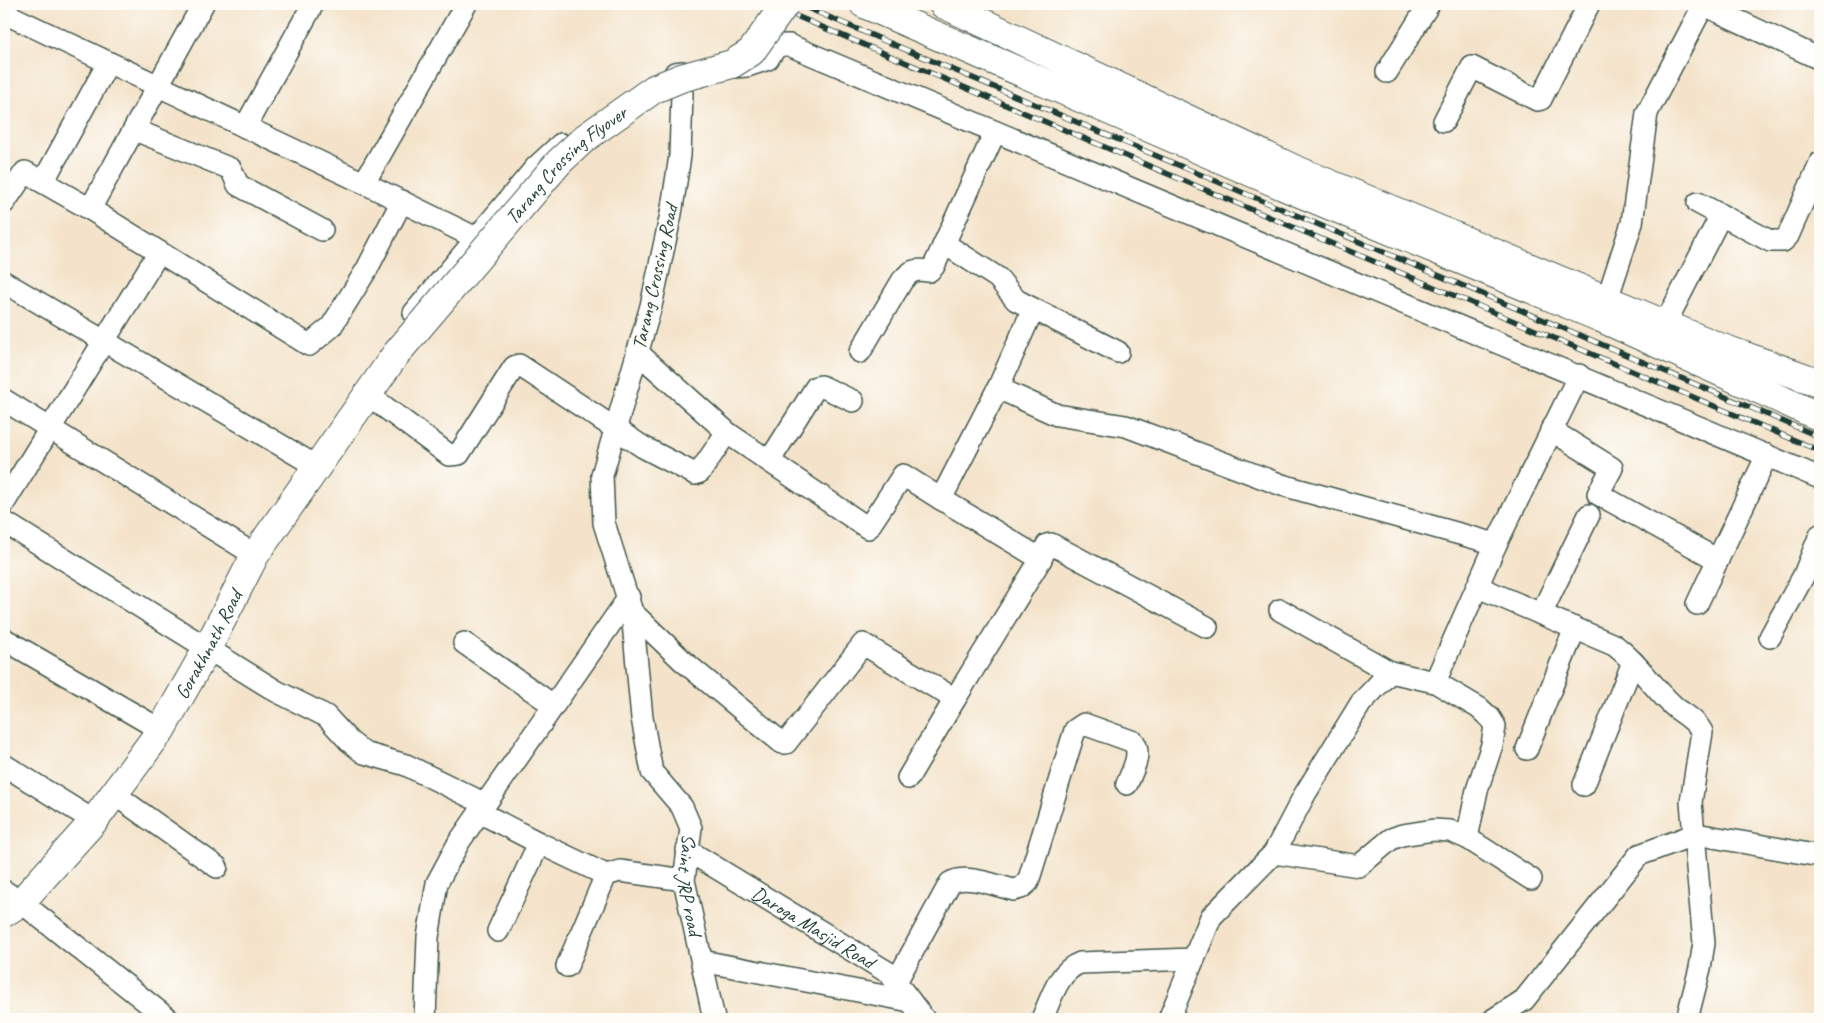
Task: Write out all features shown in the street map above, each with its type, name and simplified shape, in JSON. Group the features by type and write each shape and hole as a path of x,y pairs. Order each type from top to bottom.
{"main road":[{"name":"Tarang Crossing Flyover","path":"381,374 559,162 585,138 654,88 681,78 732,64 741,59 751,52 785,4"},
{"path":"864,4 1285,187 1604,308 1665,324 1725,349 1809,378"},
{"path":"943,4 1292,168 1604,308 1749,385 1820,416"},
{"name":"Gorakhnath Road","path":"9,902 94,821 161,730 207,649 255,555 381,374"}],"street":[{"path":"90,209 203,4"},
{"path":"245,127 313,4"},
{"path":"364,183 466,4"},
{"path":"1387,72 1429,4"},
{"path":"1444,121 1472,67 1476,67 1536,100 1541,99 1589,4"},
{"path":"1604,308 1632,223 1647,113 1703,4 1820,59"},
{"path":"4,14 402,201 476,238"},
{"path":"729,434 725,435 698,474 643,447 519,365 514,367 459,454 449,455 381,374 386,349 536,167 574,132 644,87 675,73 747,66 768,59 773,49 781,45 789,45 1579,374 1820,478"},
{"path":"44,182 108,63"},
{"name":"Tarang Crossing Road","path":"631,604 604,523 602,475 614,428 651,306 680,156 682,94 675,73"},
{"path":"135,130 231,169 238,185 322,230"},
{"path":"860,352 902,280 910,271 916,269 932,270 995,132"},
{"path":"1698,203 1770,241 1783,241 1788,236 1820,163"},
{"path":"4,203 25,172 90,209 309,345 331,327 367,269 402,201"},
{"path":"1665,324 1720,215"},
{"path":"945,244 998,278 1016,300 1118,352"},
{"path":"4,503 159,252"},
{"path":"4,282 316,466"},
{"path":"941,499 998,388 1033,309"},
{"path":"637,352 729,434 868,528 903,475 1041,559"},
{"path":"1435,682 1496,544 1579,374"},
{"path":"770,460 816,386 821,386 854,400"},
{"path":"998,388 1057,415 1126,426 1282,485 1496,544"},
{"path":"4,400 255,555"},
{"path":"1551,430 1612,468 1598,494 1718,560"},
{"path":"1697,604 1767,455"},
{"path":"1541,614 1589,515"},
{"path":"4,522 276,691 326,716 349,741 364,753 406,765 539,843 606,875 620,871 684,880"},
{"path":"1770,637 1804,575 1820,535"},
{"path":"908,778 1041,559 1047,545 1054,544 1207,627"},
{"path":"1478,587 1614,645 1633,662 1665,699 1699,725 1702,732 1691,790 1704,943 1688,1019"},
{"path":"425,1019 428,937 436,883 459,842 552,705 631,604 683,661 782,743 789,741 863,644 955,698"},
{"name":"Saint JRP road","path":"631,604 642,718 652,772 682,807 691,828 684,880 714,1019"},
{"path":"1280,610 1390,672 1435,682 1479,708 1490,718 1494,726 1492,745 1477,790 1467,838"},
{"path":"1527,749 1575,628"},
{"path":"4,639 161,730"},
{"path":"464,643 552,705"},
{"path":"1584,784 1633,662"},
{"path":"1169,1019 1217,909 1260,870 1274,853 1305,794 1361,703 1390,672"},
{"path":"896,982 950,883 956,879 965,879 1014,890 1021,888 1028,882 1075,730 1080,724 1134,742 1138,748 1137,757 1127,784"},
{"path":"4,765 94,821"},
{"path":"114,794 218,867"},
{"path":"1274,853 1352,866 1364,863 1379,847 1402,835 1434,830 1450,832 1467,838 1531,879"},
{"path":"1494,1019 1524,1000 1639,855 1696,834 1820,856"},
{"path":"498,931 539,843"},
{"name":"Daroga Masjid Road","path":"687,850 854,950 889,974 924,1019"},
{"path":"567,966 606,875"},
{"name":"Gorakhnath Road","path":"9,902 168,1019"},
{"path":"1042,1019 1062,977 1072,966 1080,963 1194,959"},
{"path":"702,961 910,1000"}],"railway":[{"path":"768,4 1820,451"},
{"path":"798,4 1820,437"}]}
